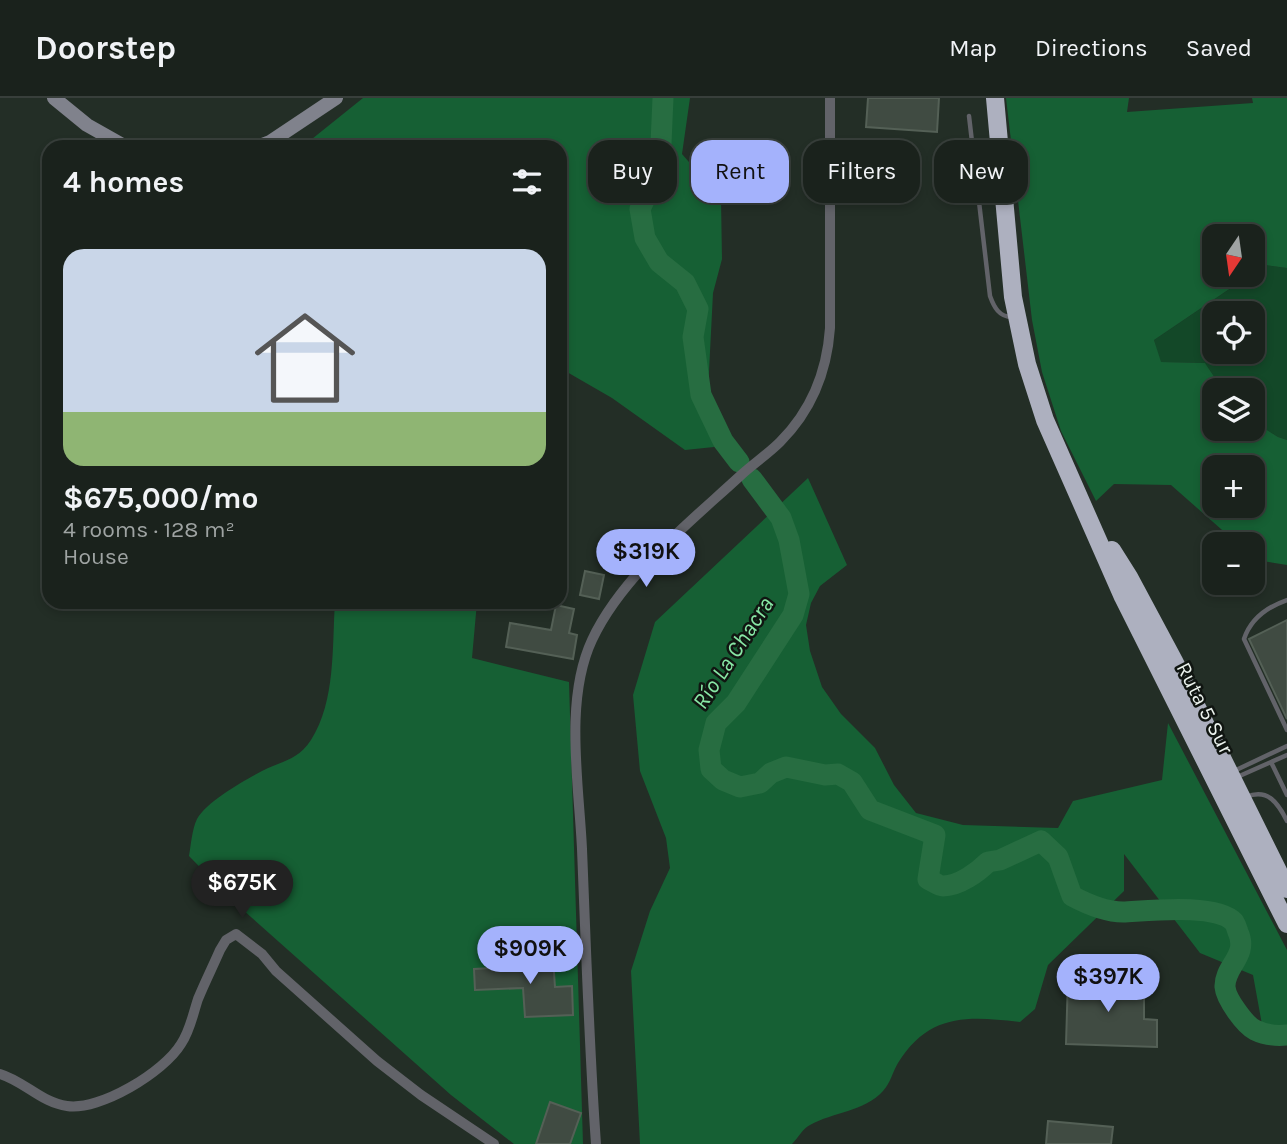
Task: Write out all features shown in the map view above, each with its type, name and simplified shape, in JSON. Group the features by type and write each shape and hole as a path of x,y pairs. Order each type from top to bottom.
{"highway":[{"name":"Ruta 5 Sur","path":"995,98 1010,277 1027,364 1045,420 1086,512 1129,577 1227,779 1242,799 1287,889"},
{"name":"Ruta 5 Sur","path":"1227,779 1238,826 1287,923"},
{"path":"1238,826 1237,812 1242,799"}],"street":[{"path":"54,98 87,125 114,140"},
{"path":"273,140 336,98"},
{"path":"596,1144 577,749 577,695 582,667 600,624 634,579 680,532 780,441 803,414 815,390 824,365 830,328 830,98"},
{"path":"0,1074 12,1077 50,1101 70,1107 111,1097 151,1074 182,1043 220,950 226,940 236,934 262,954 276,971 377,1061 421,1095 494,1144"}],"lane":[{"path":"969,116 990,296 999,313 1006,317 1017,317"},
{"path":"1287,600 1259,615 1244,639 1287,730"},
{"path":"1227,779 1287,747"},
{"path":"1227,779 1287,755"},
{"path":"1271,762 1287,796"},
{"path":"1242,799 1254,794 1270,797 1279,803 1287,821"}],"green space":[{"path":"363,98 690,98 682,154 691,164 691,203 721,203 722,259 713,293 708,391 714,447 685,450 612,398 567,372 567,140 311,140"},
{"path":"1006,98 1129,98 1127,112 1253,103 1252,98 1287,98 1287,268 1265,265 1265,224 1202,224 1202,287 1232,287 1212,301 1202,301 1202,308 1154,340 1161,362 1206,364 1215,378 1202,378 1202,441 1265,441 1265,429 1287,440 1287,565 1265,561 1265,532 1224,532 1208,518 1265,518 1265,455 1202,455 1202,512 1171,485 1114,484 1096,501 1061,431 1042,372 1032,320 1018,203 1028,203 1028,140 1011,140"},
{"path":"1265,265 1287,268 1287,440 1265,429 1265,378 1215,378 1206,364 1265,364 1265,301 1212,301 1232,287 1265,287"},
{"path":"1202,308 1202,363 1160,362 1154,340"},
{"path":"808,478 847,565 820,586 811,603 806,625 810,651 822,687 841,714 875,748 894,785 916,813 963,825 1058,828 1073,801 1162,780 1168,723 1287,950 1287,1032 1263,1030 1253,975 1200,953 1124,854 1124,891 1048,965 1035,1009 1020,1022 967,1019 937,1026 910,1047 885,1088 875,1098 858,1108 810,1125 792,1144 640,1144 631,971 650,911 670,868 666,838 640,771 633,695 655,622"},
{"path":"335,609 476,609 472,658 569,682 583,1144 514,1144 451,1095 233,901 189,856 195,823 209,805 246,780 295,756 306,747 325,708 333,655"}],"building":[{"path":"868,98 939,98 937,132 866,127"},
{"path":"585,571 604,575 599,599 580,595"},
{"path":"555,609 574,609 569,633 577,635 573,659 506,647 510,623 551,630"},
{"path":"1287,620 1287,719 1249,639"},
{"path":"553,958 555,987 572,986 573,1015 525,1017 523,988 475,990 474,969 512,967 512,960"},
{"path":"1068,978 1144,980 1144,1019 1157,1020 1157,1047 1066,1044"},
{"path":"550,1102 581,1113 570,1144 536,1144"},
{"path":"1048,1121 1113,1127 1111,1144 1046,1144"}],"waterway":[{"name":"Río La Chacra","path":"663,98 660,166 640,209 645,238 659,262 685,283 698,309 693,337 701,395 723,441 739,462"},
{"name":"Río La Chacra","path":"752,479 781,518 789,540 799,594 793,615 736,703 716,723 709,750 711,769 723,780 740,787 760,783 771,773 786,767 825,775 838,774 852,782 870,810 935,835 928,879 941,886 962,881 988,862 1000,860 1041,841 1058,857 1072,896 1090,905 1116,912 1197,910 1225,916 1234,922 1241,940 1225,987 1232,1005 1255,1030 1271,1035 1287,1035"}]}
